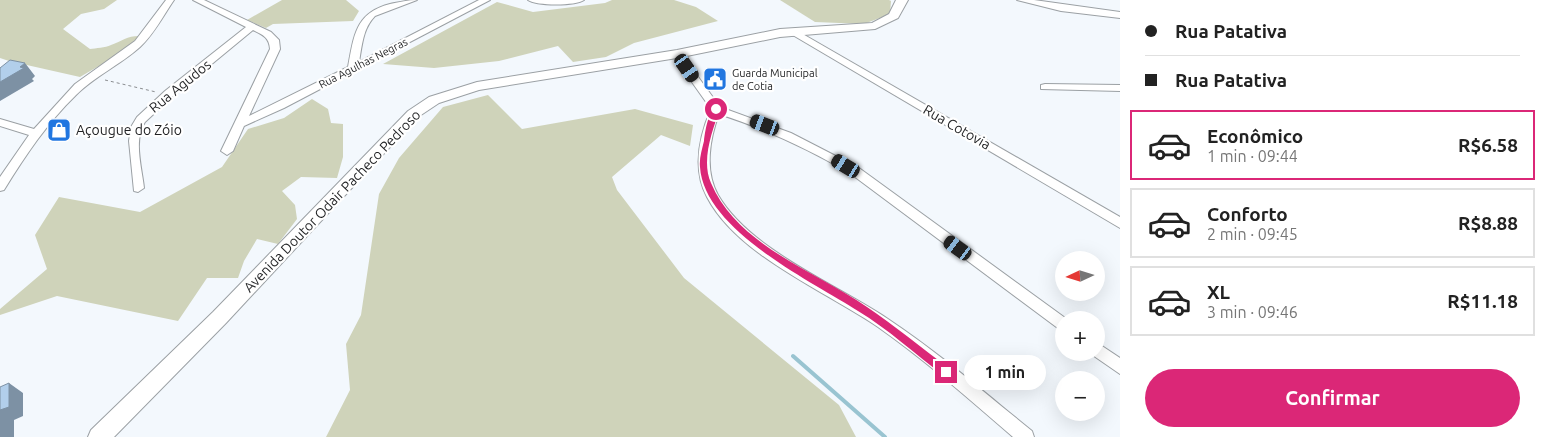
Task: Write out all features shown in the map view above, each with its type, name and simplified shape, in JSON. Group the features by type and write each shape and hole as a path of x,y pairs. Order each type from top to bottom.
{"main road":[{"name":"Avenida Doutor Odair Pacheco Pedroso","path":"99,437 153,386 413,114 425,105 447,94 477,86 677,54 794,32 875,26 894,16 902,0"}],"street":[{"path":"0,187 37,134 73,92 134,48 146,35 170,0"},
{"path":"197,0 268,34 274,40 275,49 227,151"},
{"path":"353,68 364,23 369,16 377,11 413,0"},
{"name":"Rua Agulhas Negras","path":"239,124 280,106 486,0"},
{"path":"532,0 559,2 580,0"},
{"path":"1021,0 1061,8 1120,15"},
{"name":"Rua Agudos","path":"138,188 136,125 143,116 251,27"},
{"name":"Rua Cotovia","path":"794,32 1120,223"},
{"path":"677,54 716,109 776,130 821,151 855,171 1055,318"},
{"path":"1045,87 1120,88"},
{"path":"716,109 709,130 703,166 706,182 713,196 733,223 783,261 863,309 898,334 1026,437"},
{"path":"0,122 37,134"},
{"path":"1105,356 1120,367"}],"path":[{"path":"92,77 168,95"}],"green space":[{"path":"0,0 117,0 104,9 81,14 63,29 90,49 106,47 128,38 139,36 119,54 80,77 9,61 0,58"},
{"path":"282,0 346,0 359,11 353,21 273,24 266,28 247,20"},
{"path":"612,0 674,0 696,7 718,21 634,43 606,57 573,62 558,46 499,61 434,68 383,64 497,2 533,12 605,3"},
{"path":"780,0 891,1 890,14 864,24 815,22"},
{"path":"488,95 522,129 635,109 693,125 690,146 661,135 612,177 617,190 684,278 839,405 856,437 326,437 350,390 346,344 361,315 379,194 399,158 443,107"},
{"path":"312,99 328,109 331,123 343,124 343,157 337,178 301,177 282,191 295,205 297,219 278,244 257,239 244,261 238,278 207,278 178,321 57,296 0,315 0,309 47,269 35,235 59,197 140,212 222,167 248,129 284,118"}],"building":[{"path":"10,60 25,63 20,67 24,68 0,82 0,68"},
{"path":"9,383 9,407 0,410 0,387"}],"waterway":[{"path":"793,356 885,437"}],"place":[{"name":"Guarda Municipal de Cotia","path":"715,79"},
{"name":"Açougue do Zóio","path":"59,130"}],"route":[{"path":"716,109 709,130 703,166 706,182 713,196 733,223 783,261 863,309 946,372"}]}
